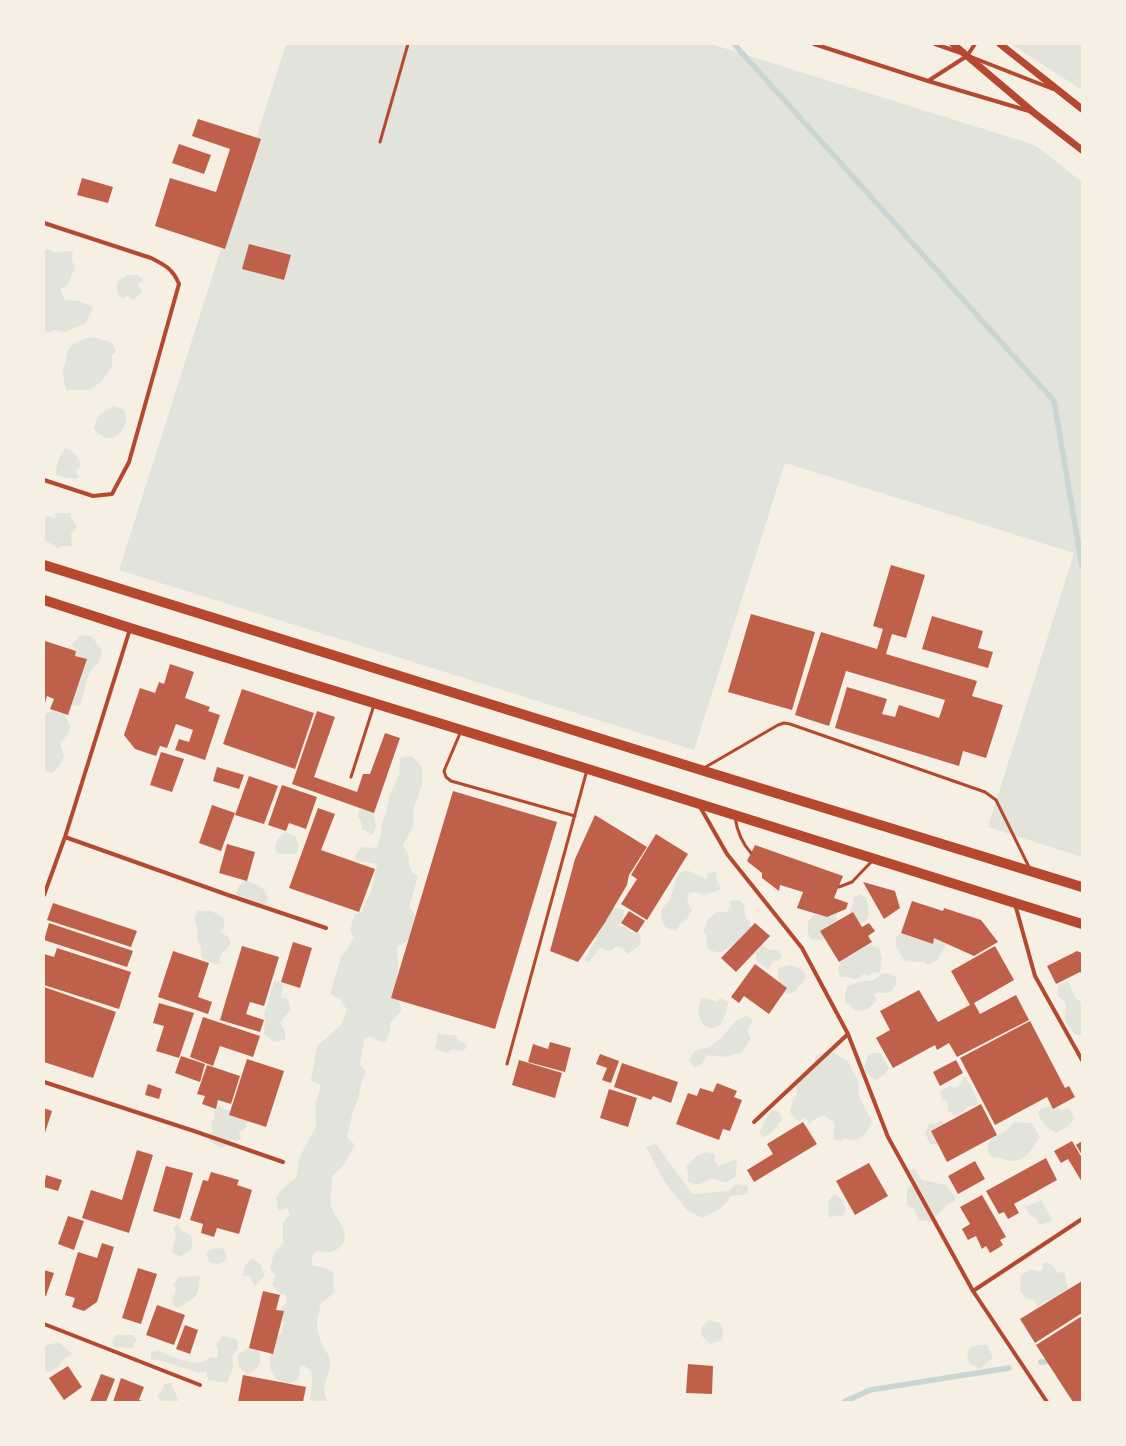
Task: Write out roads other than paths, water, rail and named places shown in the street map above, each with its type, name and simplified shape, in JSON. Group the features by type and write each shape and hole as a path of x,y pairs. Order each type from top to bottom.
{"main road":[{"path":"44,565 1082,887"},
{"path":"44,600 130,628 588,768 734,816 1082,924"}],"street":[{"path":"814,44 928,81 1033,112"},
{"path":"935,44 1058,91"},
{"path":"953,44 1033,112 1082,150"},
{"path":"928,81 968,56 975,44"},
{"path":"1000,44 1082,109"},
{"path":"44,223 151,258 166,265 176,275 179,284 130,462 112,494 92,496 44,480"},
{"path":"44,895 65,837 130,628"},
{"path":"699,804 727,854 802,948 848,1034 888,1137 973,1291 1047,1402"},
{"path":"65,837 326,928"},
{"path":"1014,902 1035,976 1082,1060"},
{"path":"754,1122 848,1034"},
{"path":"44,1082 283,1162"},
{"path":"973,1291 1082,1219"},
{"path":"44,1324 200,1385"}],"lane":[{"path":"380,142 408,44"},
{"path":"351,777 375,703"},
{"path":"701,770 778,725 790,724 985,792 996,800 1031,870"},
{"path":"462,730 444,771 446,777 452,781 575,816"},
{"path":"507,1064 588,768"},
{"path":"734,816 737,831 745,846 751,853"},
{"path":"839,887 852,882 874,859"}],"waterway":[{"path":"734,44 1054,401 1082,566"},
{"path":"1041,1362 1052,1361"},
{"path":"844,1402 870,1390 1009,1368"}]}
